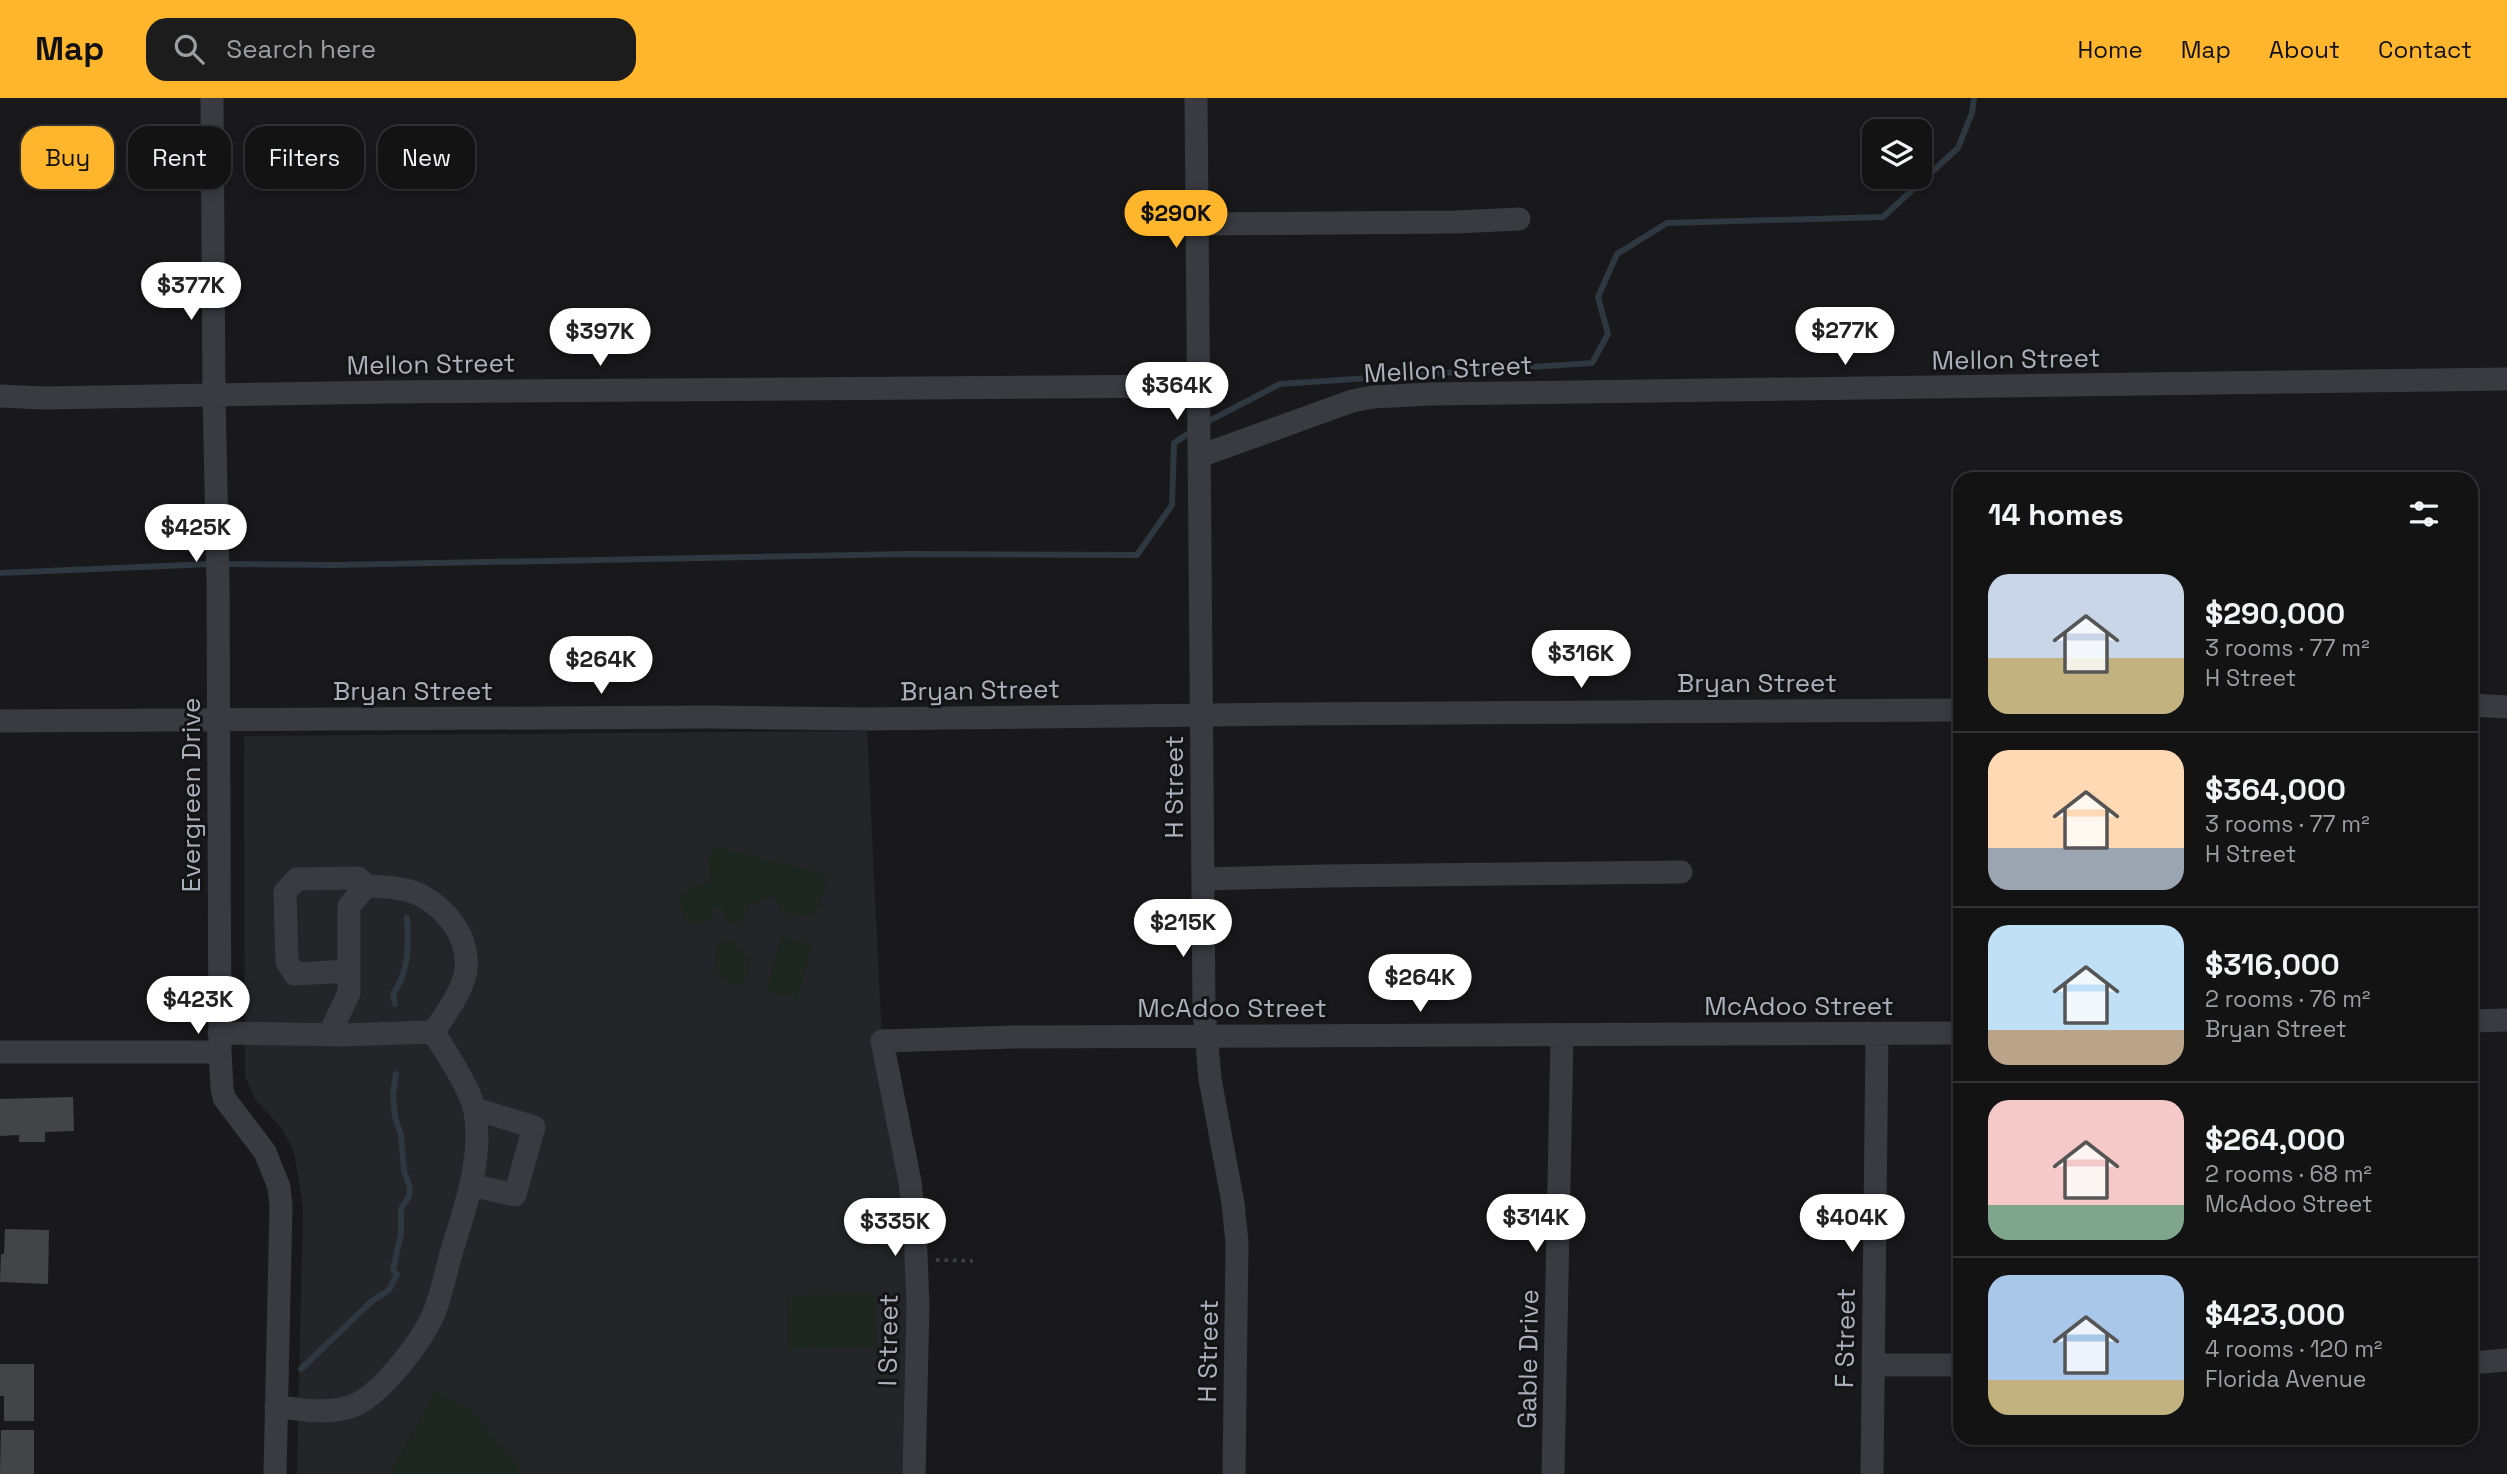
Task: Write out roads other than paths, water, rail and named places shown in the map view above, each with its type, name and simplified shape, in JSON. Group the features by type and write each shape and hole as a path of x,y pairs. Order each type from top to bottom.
{"street":[{"name":"Evergreen Drive","path":"212,98 218,582 221,991 219,1042 224,1098 265,1152 279,1186 281,1206 275,1474"},
{"name":"H Street","path":"1196,98 1204,1009 1210,1079 1233,1203 1237,1243 1234,1474"},
{"path":"1198,224 1519,219"},
{"name":"Mellon Street","path":"1200,449 1352,401 1373,397 2507,379"},
{"name":"Mellon Street","path":"0,396 1198,394"},
{"path":"2478,705 2507,707"},
{"name":"Bryan Street","path":"0,721 694,717 866,719 1953,710"},
{"path":"1203,879 1681,872"},
{"path":"349,971 295,974 287,962 285,892 297,879 358,878 366,886 389,887 419,895 452,921 465,943 466,972 452,1005 433,1032"},
{"path":"329,1034 349,993 349,906 366,886"},
{"path":"2478,1021 2507,1020"},
{"path":"0,1052 329,1034 433,1032"},
{"path":"276,1406 307,1411 344,1408 357,1404 391,1375 434,1314 471,1185 477,1148 475,1109 433,1032"},
{"name":"McAdoo Street","path":"882,1041 1014,1037 1953,1033"},
{"name":"F Street","path":"1872,1474 1877,1035"},
{"name":"Gable Drive","path":"1553,1474 1562,1036"},
{"name":"I Street","path":"882,1041 910,1182 917,1260 914,1474"},
{"path":"471,1185 514,1195 534,1127 475,1109"},
{"path":"2478,1362 2507,1360"},
{"path":"1873,1365 1953,1365"}],"waterway":[{"path":"1205,423 1280,384 1592,363 1608,334 1598,297 1617,254 1667,223 1883,217 1958,148 1972,113 1974,98"},
{"path":"222,564 334,565 907,554 1137,555 1172,505 1174,443 1192,431"},
{"path":"0,573 211,564"},
{"path":"395,1004 393,994 407,958 407,918"},
{"path":"301,1369 372,1301 389,1290 397,1274 393,1270 401,1233 401,1209 409,1196 410,1187 404,1171 401,1135 395,1117 393,1093 396,1074"}]}
